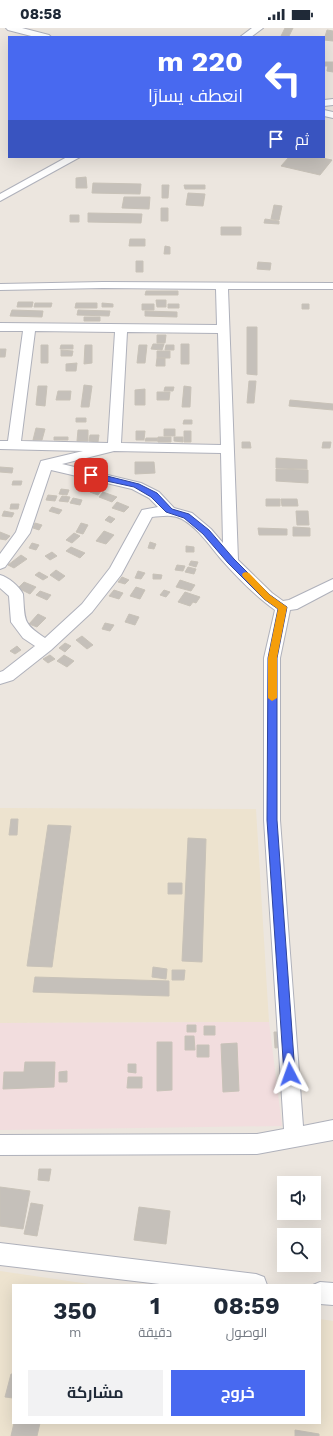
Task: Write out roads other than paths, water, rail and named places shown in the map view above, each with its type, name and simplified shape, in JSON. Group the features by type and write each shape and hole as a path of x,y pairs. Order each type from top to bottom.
{"street":[{"path":"11,28 42,36"},
{"path":"246,36 258,28"},
{"path":"0,198 73,158"},
{"path":"0,287 103,285 333,286"},
{"path":"222,285 231,561"},
{"path":"0,327 223,329"},
{"path":"14,445 29,327"},
{"path":"114,447 121,328"},
{"path":"0,445 227,449"},
{"path":"46,464 114,447"},
{"path":"46,464 136,486 154,495 169,510"},
{"path":"0,564 22,533 35,500 46,464"},
{"path":"0,678 8,676 46,646 87,608 116,571 147,513 169,510 187,516 206,532 231,561 277,605 283,607 292,606 333,584"},
{"path":"0,580 16,594 18,622 28,634 46,646"},
{"path":"283,607 272,658 272,820 294,1137"},
{"path":"0,1145 257,1144 333,1130"},
{"path":"0,1254 248,1284"},
{"path":"321,1293 333,1294"}]}
